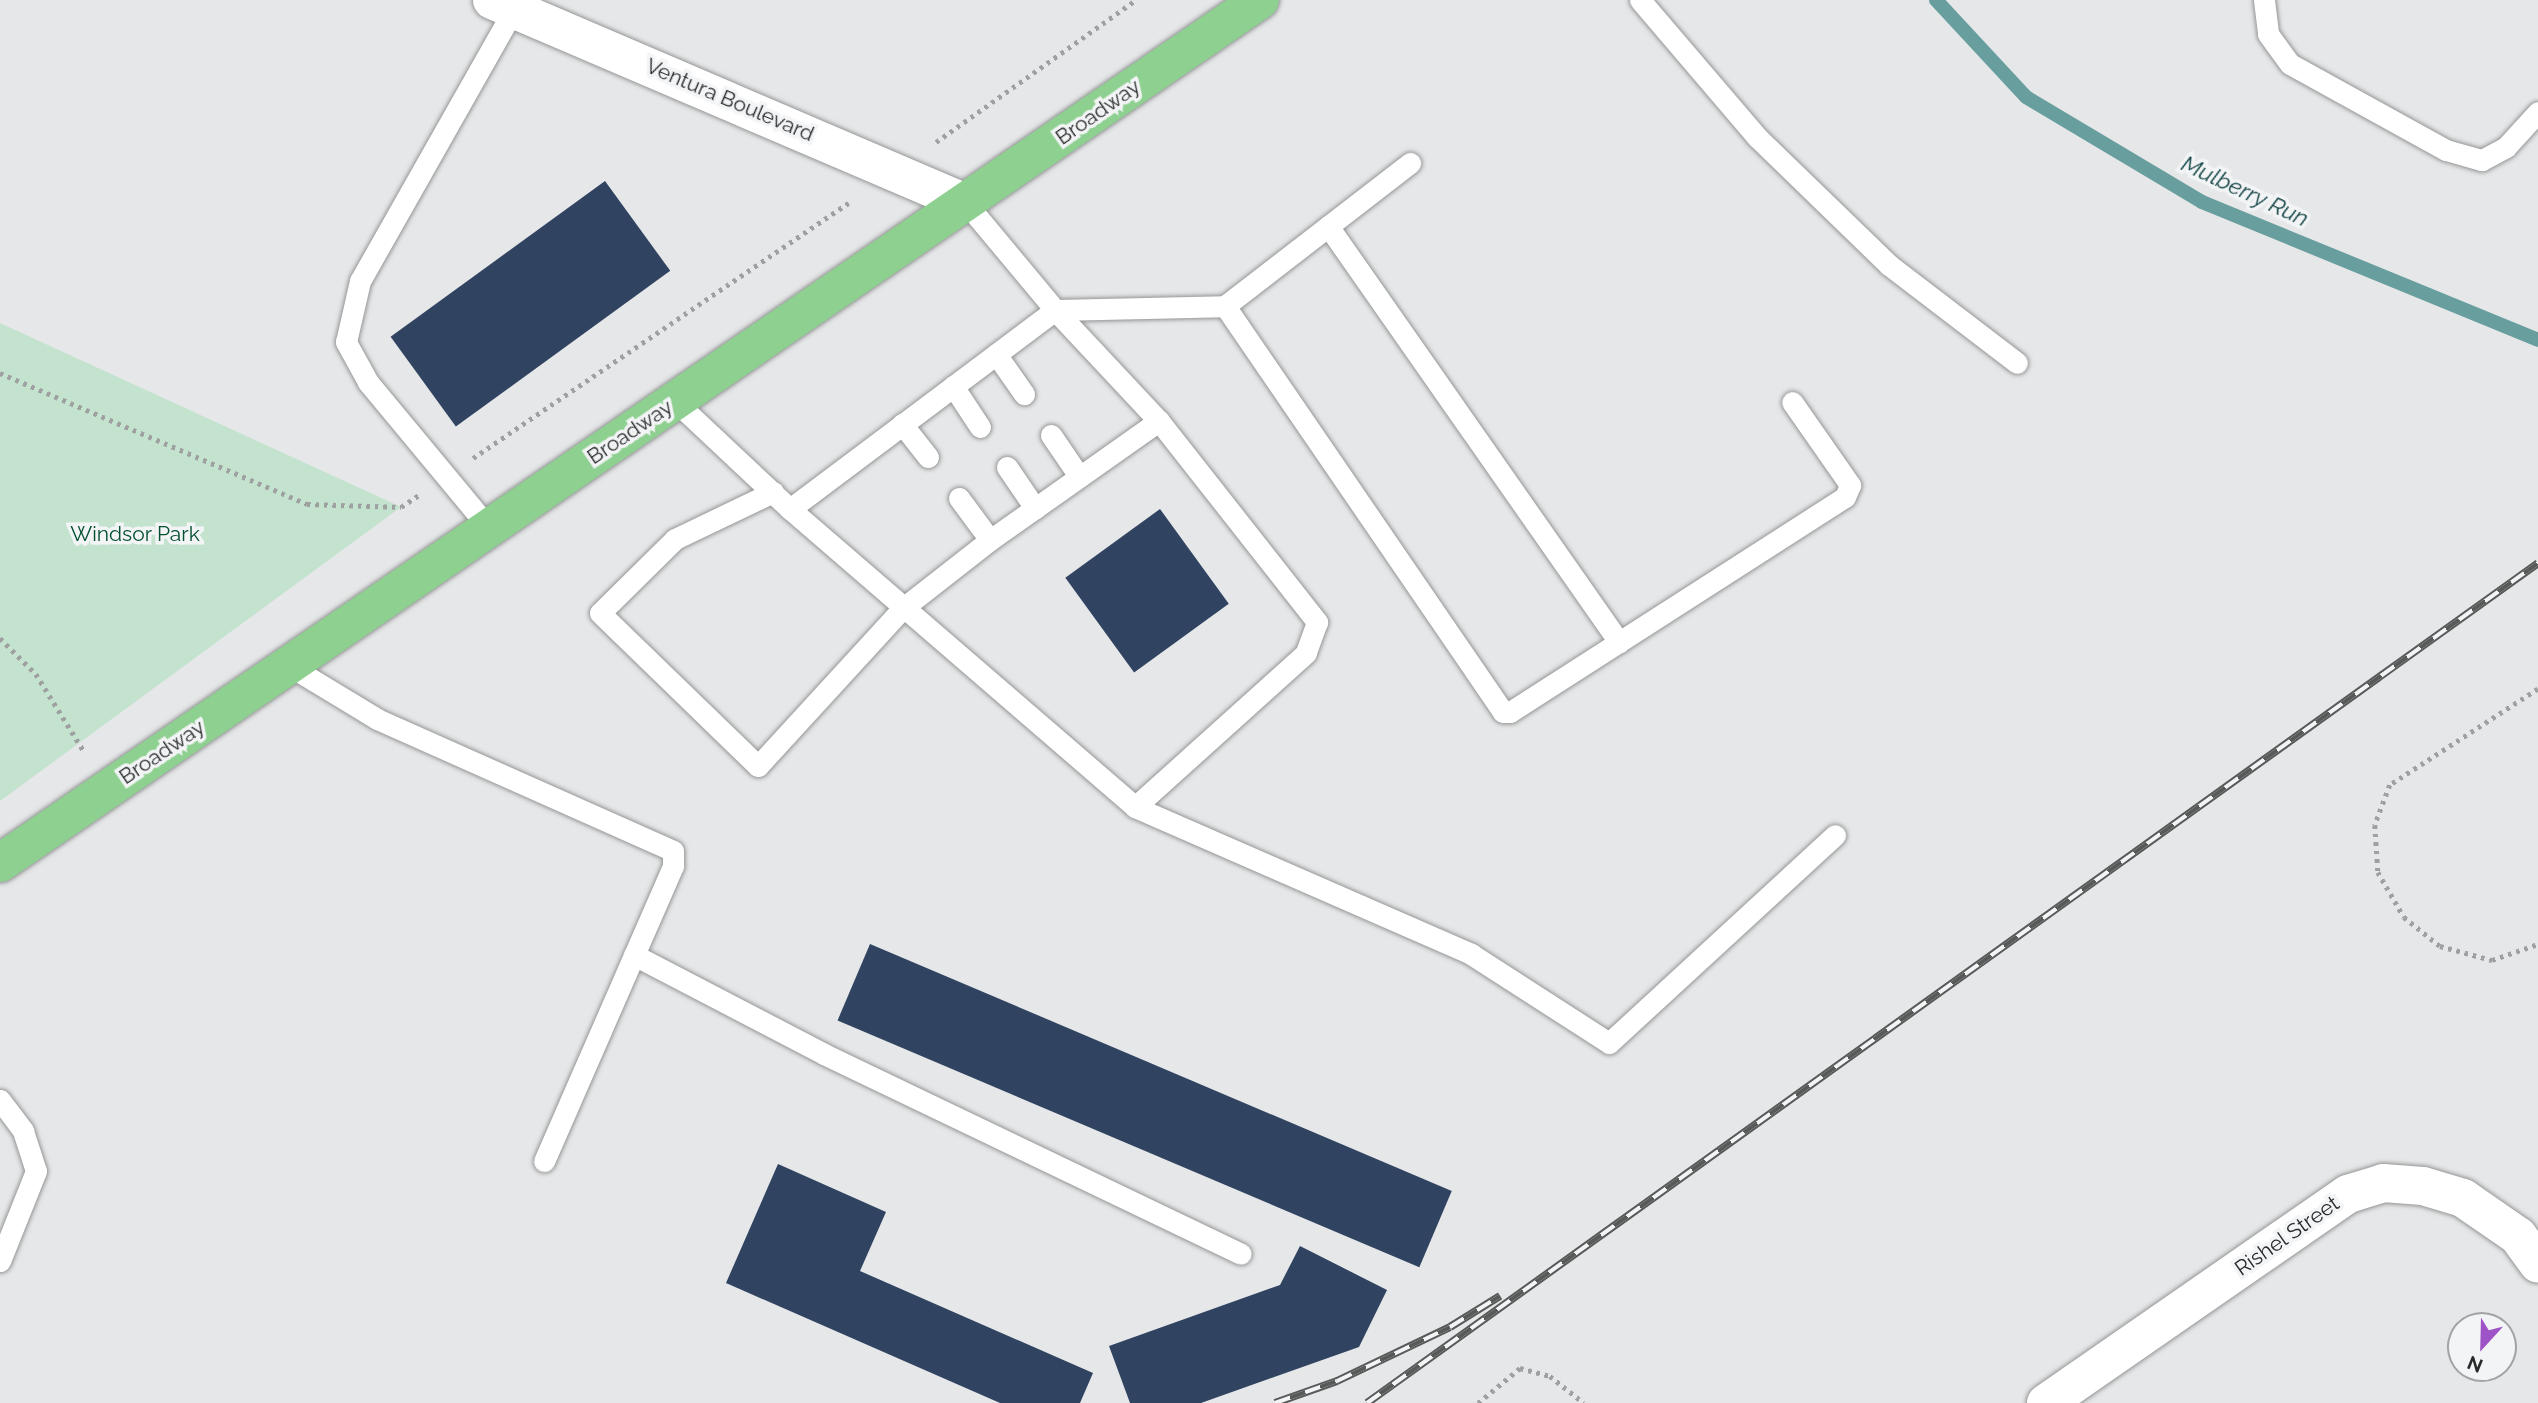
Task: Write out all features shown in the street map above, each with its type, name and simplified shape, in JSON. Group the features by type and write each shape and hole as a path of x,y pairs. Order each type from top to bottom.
{"main road":[{"name":"Broadway","path":"0,863 1260,0"}],"street":[{"name":"Ventura Boulevard","path":"503,5 966,203"},
{"name":"Rishel Street","path":"2046,1403 2348,1194 2383,1183 2423,1186 2463,1198 2518,1236 2538,1264"}],"lane":[{"path":"1640,0 1757,137 1861,237 2017,363"},
{"path":"2264,0 2268,34 2290,64 2446,150 2482,160 2506,147 2538,112"},
{"path":"489,528 449,475 368,382 346,342 360,281 503,5"},
{"path":"790,509 1055,310 1225,306 1410,163"},
{"path":"966,203 1055,310 1159,422 1317,622 1306,653 1135,807"},
{"path":"1328,226 1619,642"},
{"path":"1225,306 1496,707 1510,712 1850,492 1850,485 1792,402"},
{"path":"996,354 1024,394"},
{"path":"953,386 980,427"},
{"path":"676,401 790,509 1135,807 1471,954 1609,1043 1835,835"},
{"path":"773,492 675,539 600,613 758,766 903,608 990,540 1159,422"},
{"path":"902,424 928,457"},
{"path":"1052,435 1079,476"},
{"path":"1007,467 1035,508"},
{"path":"959,498 990,540"},
{"path":"288,665 377,719 673,851 673,866 544,1161"},
{"path":"634,956 824,1054 1241,1254"},
{"path":"0,1100 23,1131 36,1171 0,1261"}],"path":[{"path":"0,373 307,503 401,507 895,171 1136,0"},
{"path":"0,638 36,674 108,789"},
{"path":"2538,688 2390,785 2375,825 2378,872 2404,916 2440,946 2492,960 2538,944"},
{"path":"1478,1403 1520,1368 1550,1376 1584,1403"}],"green space":[{"name":"Windsor Park","path":"0,323 401,507 0,801"}],"building":[{"path":"605,181 670,271 456,427 391,337"},
{"path":"1160,509 1229,604 1134,672 1065,578"},
{"path":"870,944 1452,1191 1419,1267 838,1020"},
{"path":"778,1164 886,1212 860,1271 1093,1373 1080,1403 1000,1403 726,1283"},
{"path":"1300,1246 1387,1290 1359,1347 1201,1403 1130,1403 1109,1346 1280,1285"}],"waterway":[{"name":"Mulberry Run","path":"1936,0 2026,97 2202,202 2538,340"}],"railway":[{"path":"1367,1403 2538,563"},
{"path":"1275,1403 1337,1381 1450,1327 1500,1296"}]}
